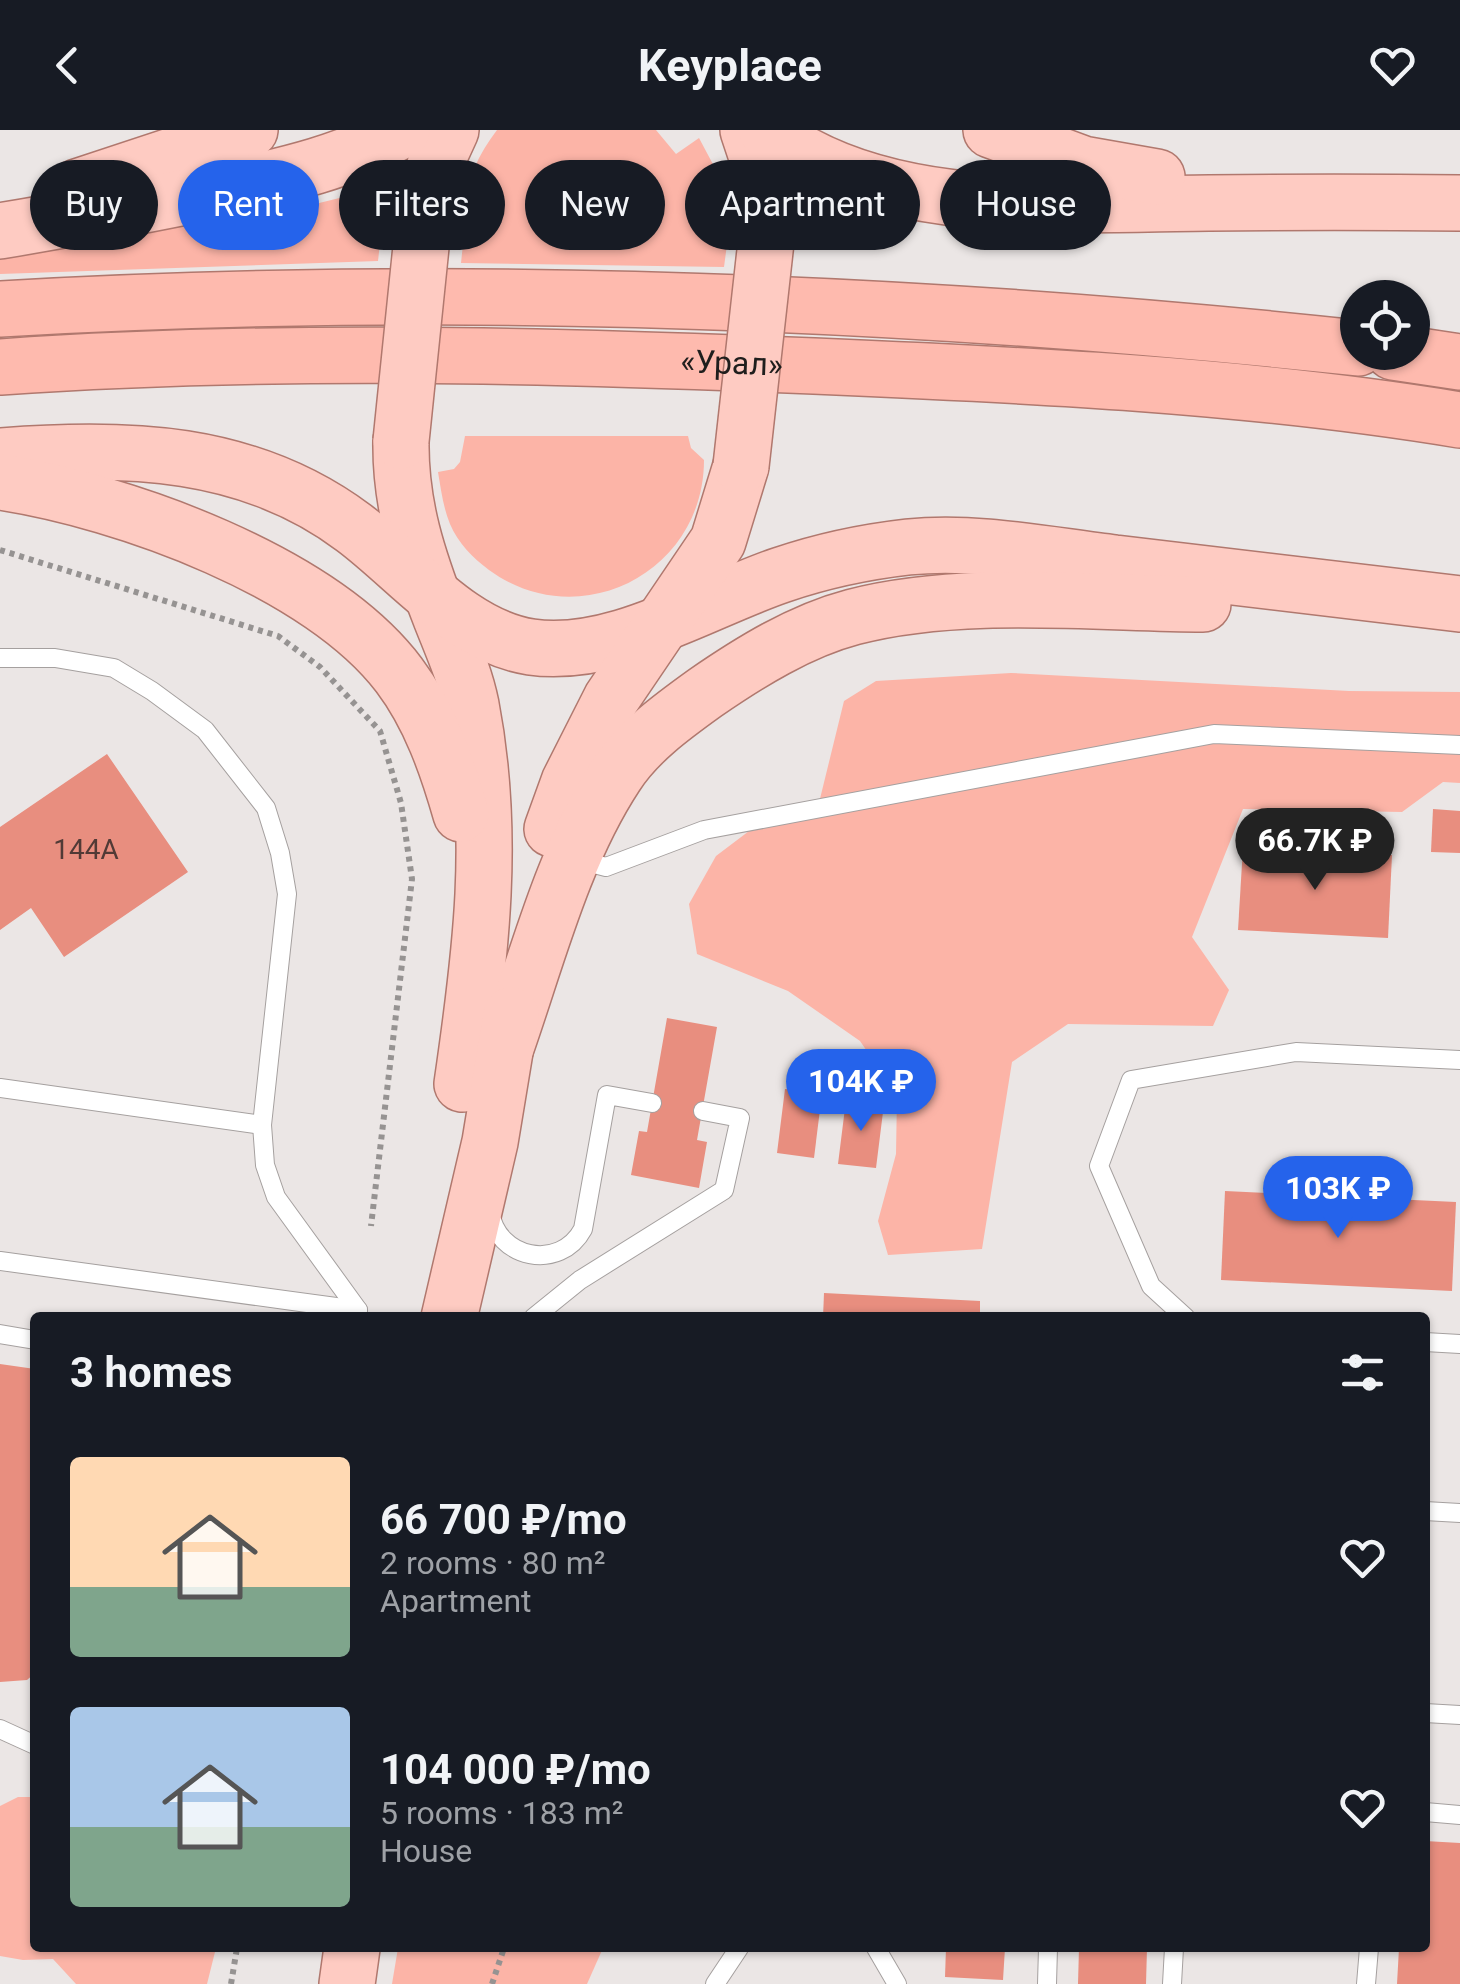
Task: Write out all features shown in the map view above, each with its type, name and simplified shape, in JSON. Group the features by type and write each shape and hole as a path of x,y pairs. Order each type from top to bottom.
{"highway":[{"name":"«Урал»","path":"0,309 466,297 714,302 1133,325 1340,346"},
{"name":"«Урал»","path":"0,366 465,355 709,362 964,372 1164,386 1460,420"},
{"path":"1430,358 1460,362"}],"main road":[{"path":"0,210 162,162 250,130"},
{"path":"0,232 279,177 344,158 402,130"},
{"path":"450,1312 455,1137 476,991 486,850 483,790 470,702 405,511 400,475 426,208 436,165 451,130"},
{"path":"450,1312 490,1142 544,850 563,799 611,699 718,541 736,491 769,215 764,181 748,130"},
{"path":"768,130 811,156 873,182 963,198 1135,204 1460,204"},
{"path":"991,130 1083,164 1121,172 1354,202"},
{"path":"0,456 156,452 258,478 316,503 352,526 465,619 528,646 588,646 828,560 914,546 999,549 1460,606"},
{"path":"0,482 69,495 206,543 305,593 335,613 376,650 424,711 461,815 469,863 476,991"},
{"path":"505,1050 574,858 594,811 618,772 646,740 724,680 806,634 850,618 896,608 1008,602 1460,606"},
{"path":"346,1984 351,1952"}],"lane":[{"path":"0,658 56,658 114,668 205,730 266,808 280,853 286,894 262,1125 266,1165 276,1197 358,1310 0,1261"},
{"path":"574,858 606,866 704,830 1214,734 1460,745"},
{"path":"1179,1312 1151,1286 1099,1166 1132,1080 1296,1052 1460,1060"},
{"path":"0,1088 262,1125"},
{"path":"490,1142 488,1200 498,1235 521,1252 560,1253 575,1244 583,1230 608,1096 652,1103"},
{"path":"541,1312 580,1280 724,1190 740,1118 702,1112"},
{"path":"0,1334 30,1339"},
{"path":"1430,1342 1460,1344"},
{"path":"1430,1511 1460,1514"},
{"path":"1430,1713 1460,1715"},
{"path":"0,1729 30,1743"},
{"path":"1430,1812 1460,1815"},
{"path":"715,1984 737,1952"},
{"path":"878,1952 897,1984"},
{"path":"1046,1984 1048,1952"},
{"path":"1172,1984 1174,1952"},
{"path":"1366,1984 1368,1952"}],"path":[{"path":"0,550 278,636 320,667 380,731 401,803 412,880 372,1226"},
{"path":"232,1984 236,1952"},
{"path":"492,1984 503,1952"}],"shaded area":[{"path":"497,130 656,130 676,154 699,138 711,160 685,160 685,250 726,250 724,267 461,263 462,250 505,250 505,160 479,160"},
{"path":"339,198 339,250 379,250 378,261 0,274 0,250 30,246 30,250 158,250 158,228 178,225 178,250 319,250 319,203"},
{"path":"465,436 688,436 691,448 704,460 698,500 683,534 660,561 631,582 597,594 561,596 524,589 477,560 450,524 438,472 454,469 460,462"},
{"path":"1011,673 1349,691 1460,692 1460,783 1443,782 1402,812 1243,809 1192,937 1229,990 1213,1026 1068,1024 1012,1062 982,1249 888,1255 878,1221 896,1154 897,1095 860,1041 788,991 697,954 689,904 716,856 757,825 817,811 844,701 876,681"},
{"path":"18,1797 30,1797 30,1952 215,1952 207,1984 76,1984 53,1959 0,1956 0,1806"},
{"path":"397,1952 601,1952 587,1984 392,1984"}],"building":[{"path":"107,754 188,872 64,957 31,908 0,930 0,827"},
{"path":"1433,809 1460,811 1460,853 1431,852"},
{"path":"1243,847 1392,855 1388,938 1238,930"},
{"path":"667,1018 717,1027 697,1140 707,1142 699,1188 631,1175 639,1131 647,1132"},
{"path":"785,1089 822,1093 814,1158 777,1153"},
{"path":"846,1100 884,1104 876,1168 838,1164"},
{"path":"1225,1191 1456,1202 1452,1291 1221,1280"},
{"path":"824,1293 980,1301 980,1312 823,1312"},
{"path":"0,1364 30,1368 30,1677 0,1682"},
{"path":"1430,1841 1460,1843 1460,1984 1397,1984 1399,1952 1430,1952"},
{"path":"946,1952 1005,1952 1003,1980 945,1977"},
{"path":"1079,1952 1147,1952 1146,1984 1078,1984"}]}
